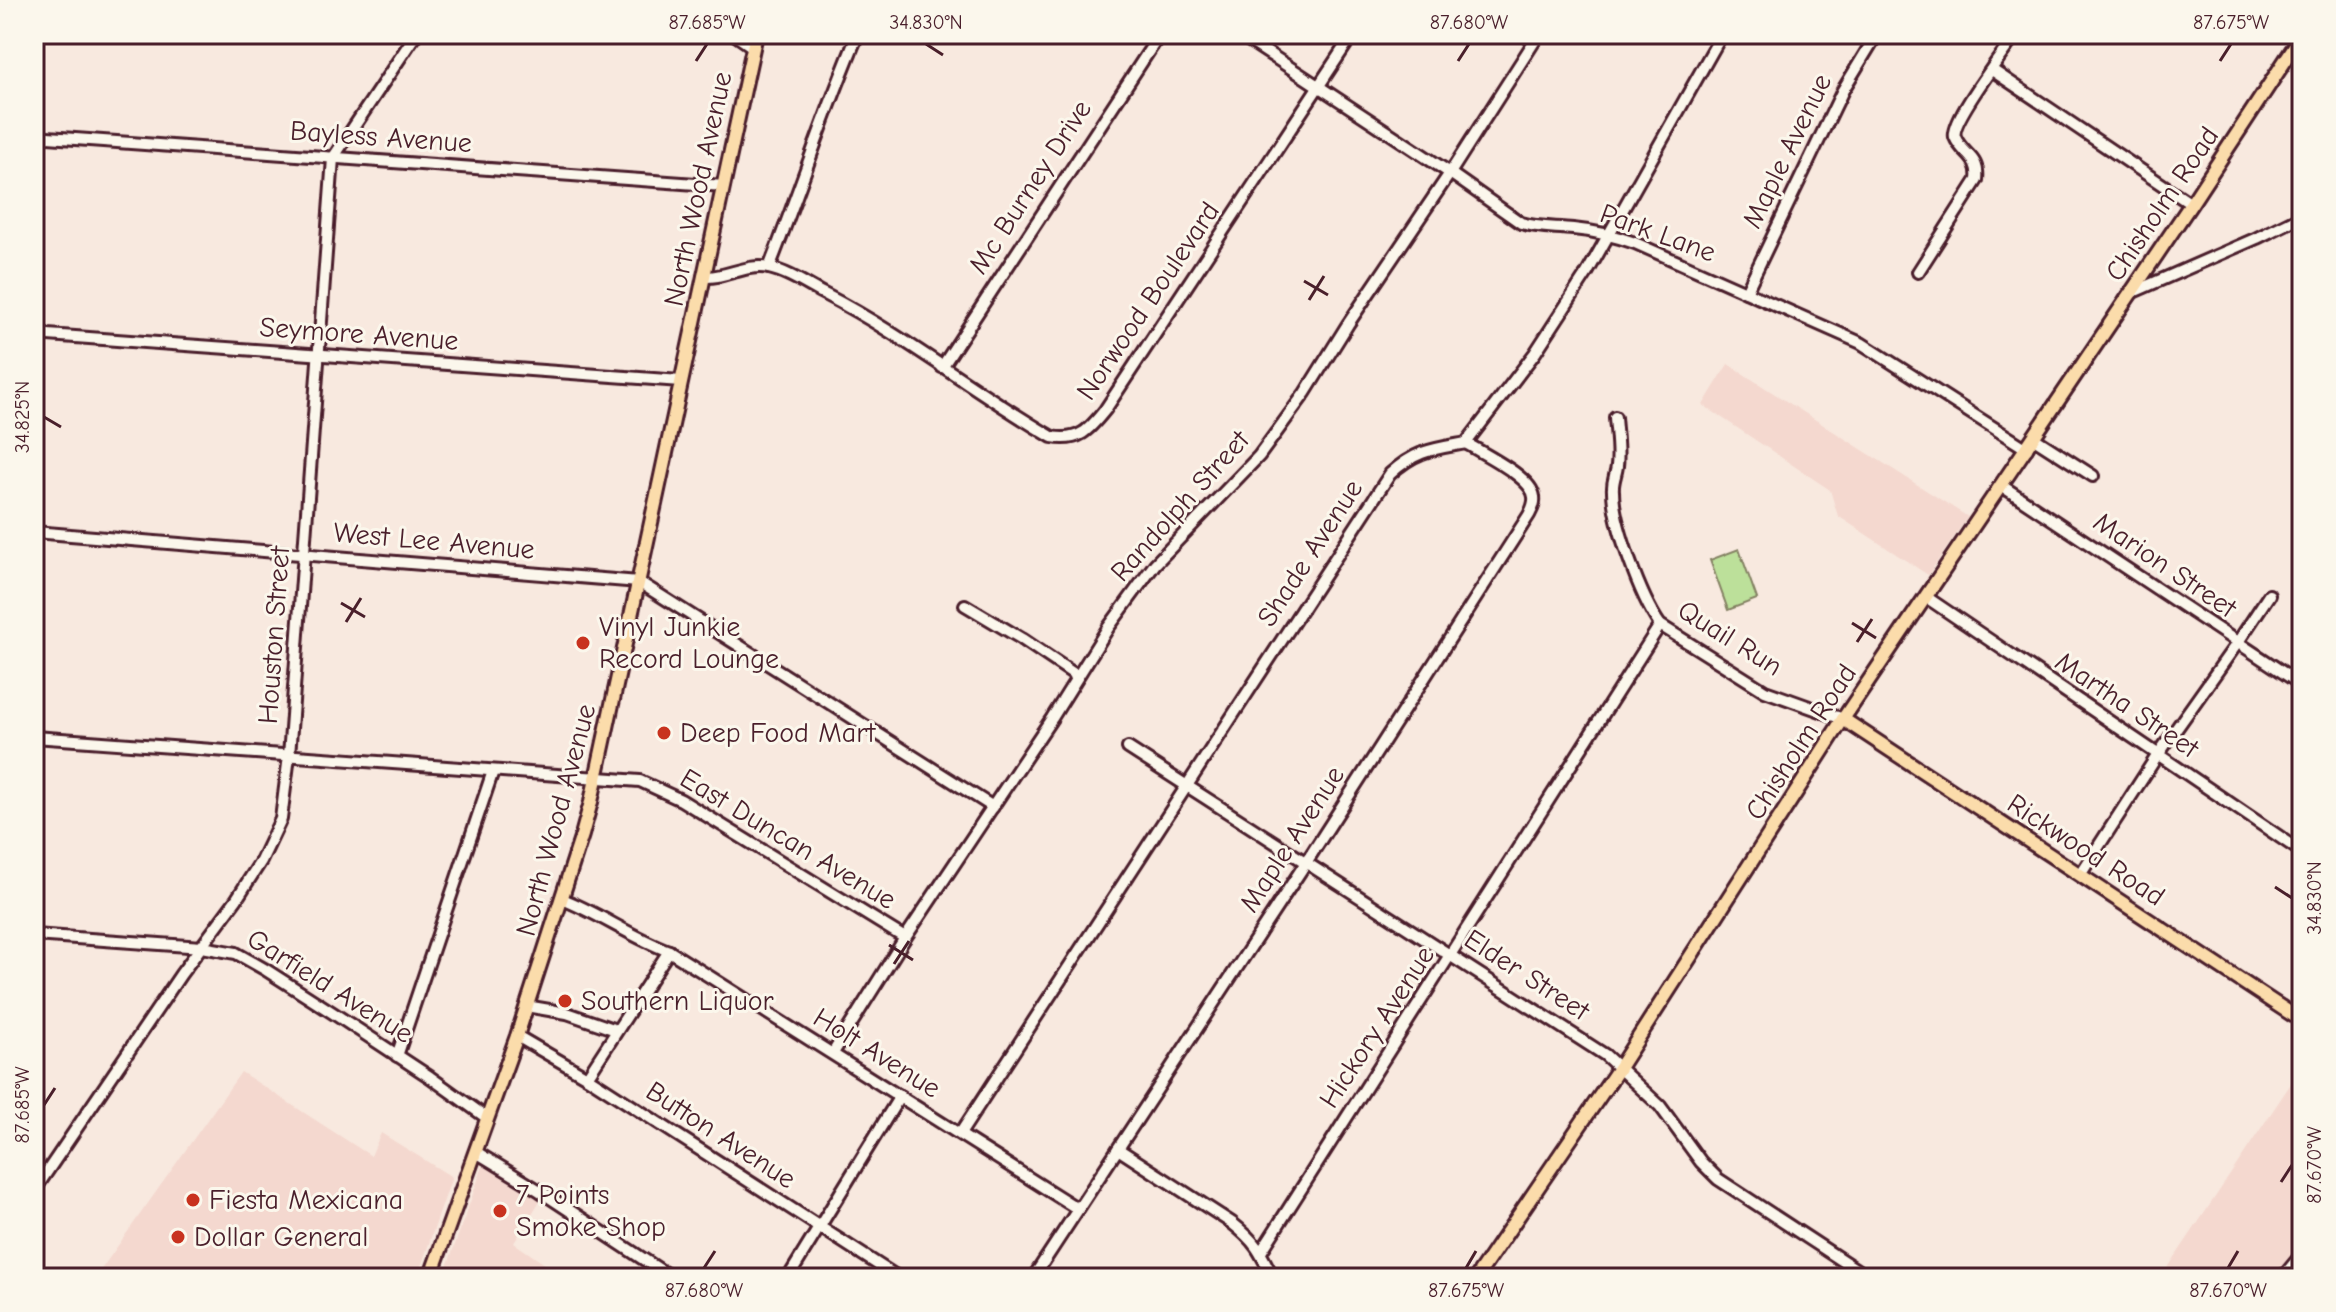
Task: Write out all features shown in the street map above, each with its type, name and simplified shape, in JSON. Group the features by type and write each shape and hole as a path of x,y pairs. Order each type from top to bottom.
{"main road":[{"name":"Chisholm Road","path":"1476,1278 1619,1068 1843,719 2302,35"},
{"name":"North Wood Avenue","path":"430,1278 517,1036 582,835 754,40"},
{"name":"Rickwood Road","path":"1843,719 2302,1021"}],"street":[{"name":"Houston Street","path":"34,1191 181,974 243,890 272,841 283,808 305,555 333,158 416,34"},
{"path":"734,34 754,40"},
{"path":"703,277 712,278 752,267 769,268 858,34"},
{"name":"Mc Burney Drive","path":"942,367 1160,34"},
{"name":"Park Lane","path":"1239,34 1521,223 1610,234 1746,292 1861,343 1955,401 2093,476"},
{"name":"Norwood Boulevard","path":"769,268 849,306 1052,437 1064,440 1085,432 1105,410 1353,34"},
{"name":"Randolph Street","path":"833,1053 905,938 1148,573 1266,447 1305,393 1539,34"},
{"path":"1466,443 1549,333 1610,234 1722,34"},
{"name":"Maple Avenue","path":"1746,292 1843,90 1877,34"},
{"path":"1918,272 1977,180 1975,162 1956,138 1954,128 2016,34"},
{"path":"1992,70 2191,204"},
{"name":"Bayless Avenue","path":"34,136 724,186"},
{"path":"2131,293 2302,216"},
{"name":"Seymore Avenue","path":"34,334 681,381"},
{"name":"Quail Run","path":"1615,417 1617,466 1612,487 1614,503 1642,591 1660,625 1765,691 1843,719"},
{"name":"Maple Avenue","path":"1033,1278 1307,861 1534,504 1535,494 1528,483 1466,443"},
{"name":"Shade Avenue","path":"960,1134 1390,474 1405,460 1422,452 1466,443"},
{"name":"Marion Street","path":"2002,486 2302,685"},
{"name":"West Lee Avenue","path":"34,532 639,582"},
{"path":"639,582 993,807"},
{"path":"2080,875 2157,756 2269,595"},
{"name":"Martha Street","path":"1926,597 2302,852"},
{"path":"965,605 1077,676"},
{"name":"Hickory Avenue","path":"1261,1252 1660,625"},
{"name":"East Duncan Avenue","path":"34,737 640,781 672,794 905,938"},
{"name":"Elder Street","path":"1128,748 1605,1055 1660,1106 1701,1162 1718,1179 1869,1278"},
{"path":"397,1056 493,771"},
{"name":"Holt Avenue","path":"562,899 669,951 1078,1209"},
{"name":"Garfield Avenue","path":"34,935 202,947 236,953 487,1118"},
{"path":"587,1077 669,951"},
{"path":"526,1006 567,1013 616,1030"},
{"name":"Button Avenue","path":"517,1036 587,1077 899,1278"},
{"path":"788,1278 900,1096"},
{"path":"1118,1149 1245,1233 1261,1252 1273,1278"},
{"path":"476,1152 672,1278"},
{"path":"2282,1278 2302,1254"}],"shaded area":[{"path":"1728,364 1968,517 1928,575 1838,516 1830,490 1703,405"},
{"path":"2302,1067 2302,1245 2272,1278 2161,1278"},
{"path":"241,1072 371,1156 381,1133 452,1177 417,1278 95,1278"},
{"path":"484,1163 541,1199 514,1243 552,1269 550,1278 443,1278"}],"green space":[{"path":"1739,549 1757,599 1728,610 1710,560"}],"place":[{"name":"Vinyl Junkie Record Lounge","path":"583,643"},
{"name":"Deep Food Mart","path":"664,733"},
{"name":"Southern Liquor","path":"565,1001"},
{"name":"Fiesta Mexicana","path":"193,1200"},
{"name":"7 Points Smoke Shop","path":"500,1211"},
{"name":"Dollar General","path":"178,1237"}]}
